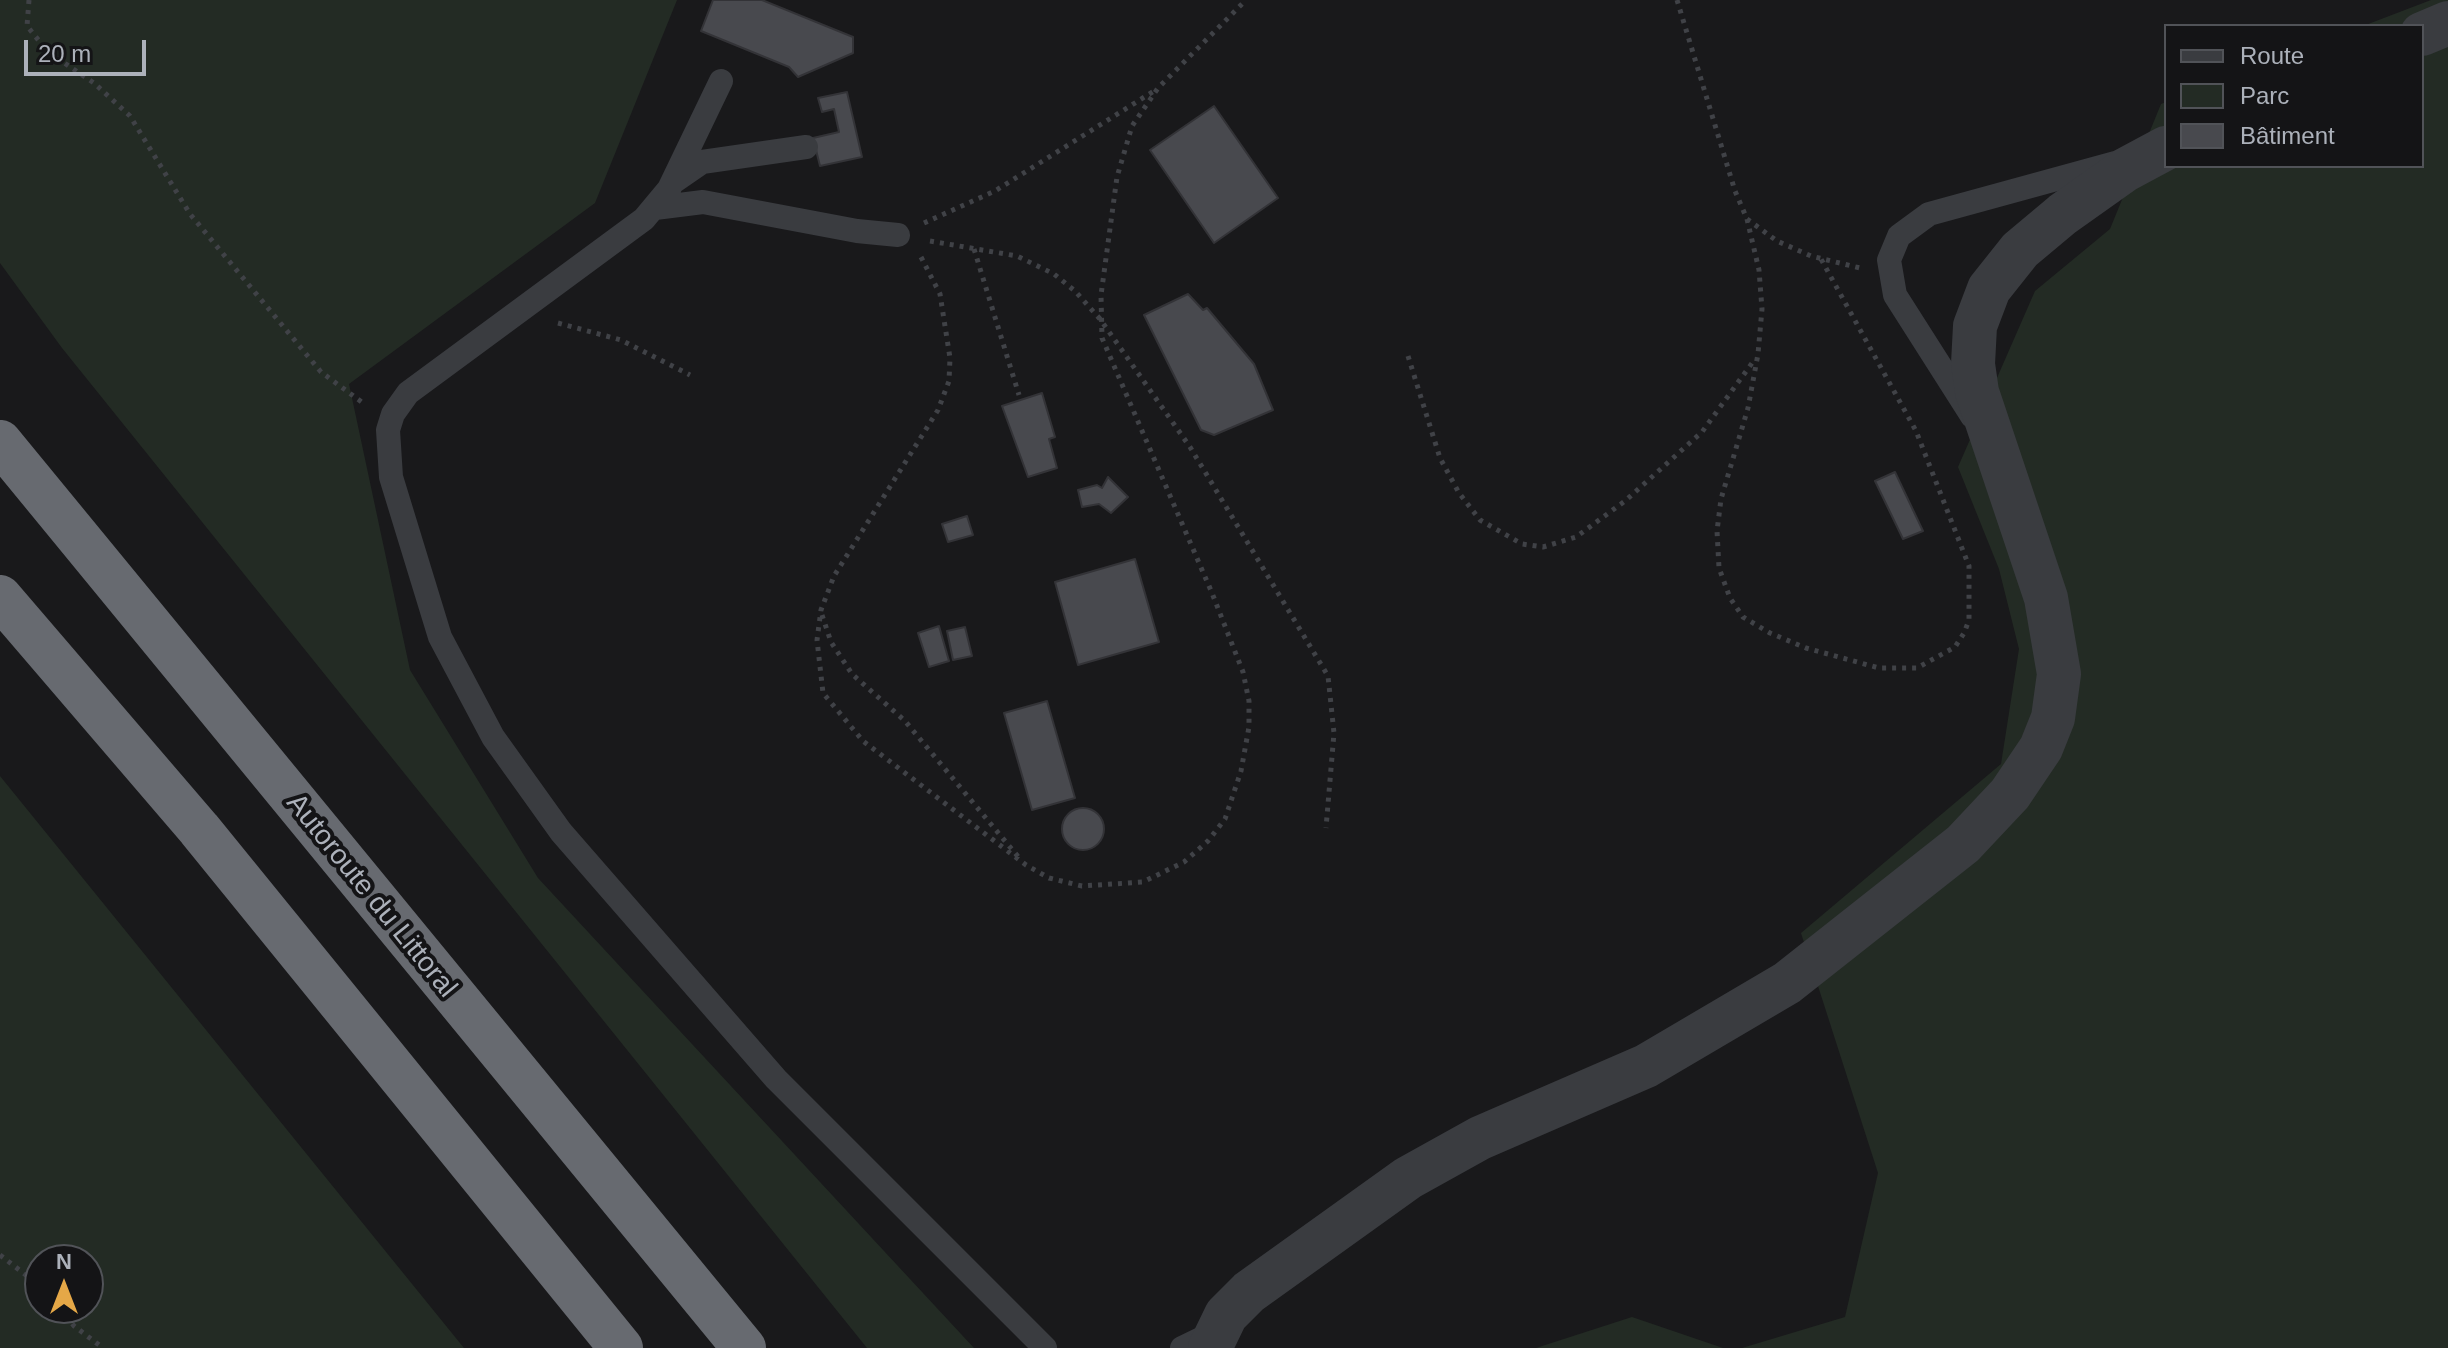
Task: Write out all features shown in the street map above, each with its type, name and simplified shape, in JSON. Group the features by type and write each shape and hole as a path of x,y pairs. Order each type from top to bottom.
{"highway":[{"name":"Autoroute du Littoral","path":"0,442 744,1348"},
{"path":"0,597 199,829 621,1348"}],"street":[{"path":"2424,33 2448,23"},
{"path":"1202,1343 1249,1292 1362,1208 1418,1172 1480,1138 1646,1066 1787,983 1941,862 1992,816 2041,748 2053,718 2059,674 2046,598 1985,420 1973,364 1975,326 1989,289 2020,250 2063,214 2125,170 2163,150"}],"lane":[{"path":"721,81 671,184 655,208 635,227 419,382 399,403 390,422 387,440 391,477 440,637 472,702 527,785 609,890 776,1079 1045,1348"},
{"path":"671,184 702,162 806,147"},
{"path":"2000,457 1927,350 1895,295 1889,260 1899,236 1929,214 2163,150"},
{"path":"655,208 703,202 857,231 898,235"}],"path":[{"path":"29,0 27,26 48,52 94,83 130,116 190,214 321,372 390,422"},
{"path":"898,235 915,248 940,294 950,358 949,381 938,410 834,576 821,610 817,640 820,679 832,707 863,741 1026,865 1049,878 1082,886 1143,882 1184,862 1208,841 1225,819 1241,771 1249,727 1243,672 1102,338 1100,319 1122,154 1132,126 1158,88 1246,0"},
{"path":"1677,0 1735,191 1747,219 1759,270 1762,309 1748,408 1721,499 1717,531 1719,568 1730,598 1743,617 1770,633 1806,648 1879,668 1917,668 1955,647 1969,620 1969,566 1916,431 1821,259"},
{"path":"898,235 995,191 1158,88"},
{"path":"1747,219 1777,241 1821,259 1890,274"},
{"path":"898,235 1033,262 1075,291 1100,319 1190,447 1328,676 1334,733 1326,828"},
{"path":"974,249 1019,395"},
{"path":"509,316 576,326 621,340 690,375"},
{"path":"1408,356 1440,458 1459,493 1480,520 1522,544 1543,547 1576,537 1625,501 1702,432 1758,354"},
{"path":"821,610 831,642 852,674 905,721 1026,865"},
{"path":"0,1255 24,1274"},
{"path":"72,1324 103,1348"}],"green space":[{"path":"0,0 677,0 595,203 349,384 410,670 538,878 974,1348 867,1348 62,348 0,263"},
{"path":"2431,0 2448,0 2448,1348 1742,1348 1845,1317 1878,1173 1801,933 2001,764 2019,649 1999,569 1958,467 2035,291 2110,229 2164,103 2164,168 2424,168 2424,24 2368,24"},
{"path":"0,776 464,1348 0,1348"},
{"path":"1632,1317 1723,1348 1536,1348"}],"building":[{"path":"713,0 762,0 853,37 853,53 798,77 789,67 701,31"},
{"path":"847,92 862,157 820,166 813,138 839,132 834,109 822,112 818,98"},
{"path":"1214,106 1278,198 1214,243 1150,150"},
{"path":"1188,294 1203,310 1207,308 1254,364 1273,410 1214,435 1201,430 1144,315"},
{"path":"1042,393 1055,437 1049,439 1057,468 1028,477 1002,406"},
{"path":"1895,472 1923,531 1903,539 1875,481"},
{"path":"1108,477 1128,497 1111,513 1099,504 1082,507 1078,490 1097,485 1102,488"},
{"path":"967,516 973,535 948,542 942,524"},
{"path":"1135,559 1159,642 1078,665 1055,582"},
{"path":"939,626 949,661 929,667 918,633"},
{"path":"965,627 972,656 953,660 947,631"},
{"path":"1047,701 1075,798 1032,810 1004,713"},
{"path":"1083,808 1098,814 1104,829 1098,844 1083,850 1068,844 1062,829 1068,814"}]}
